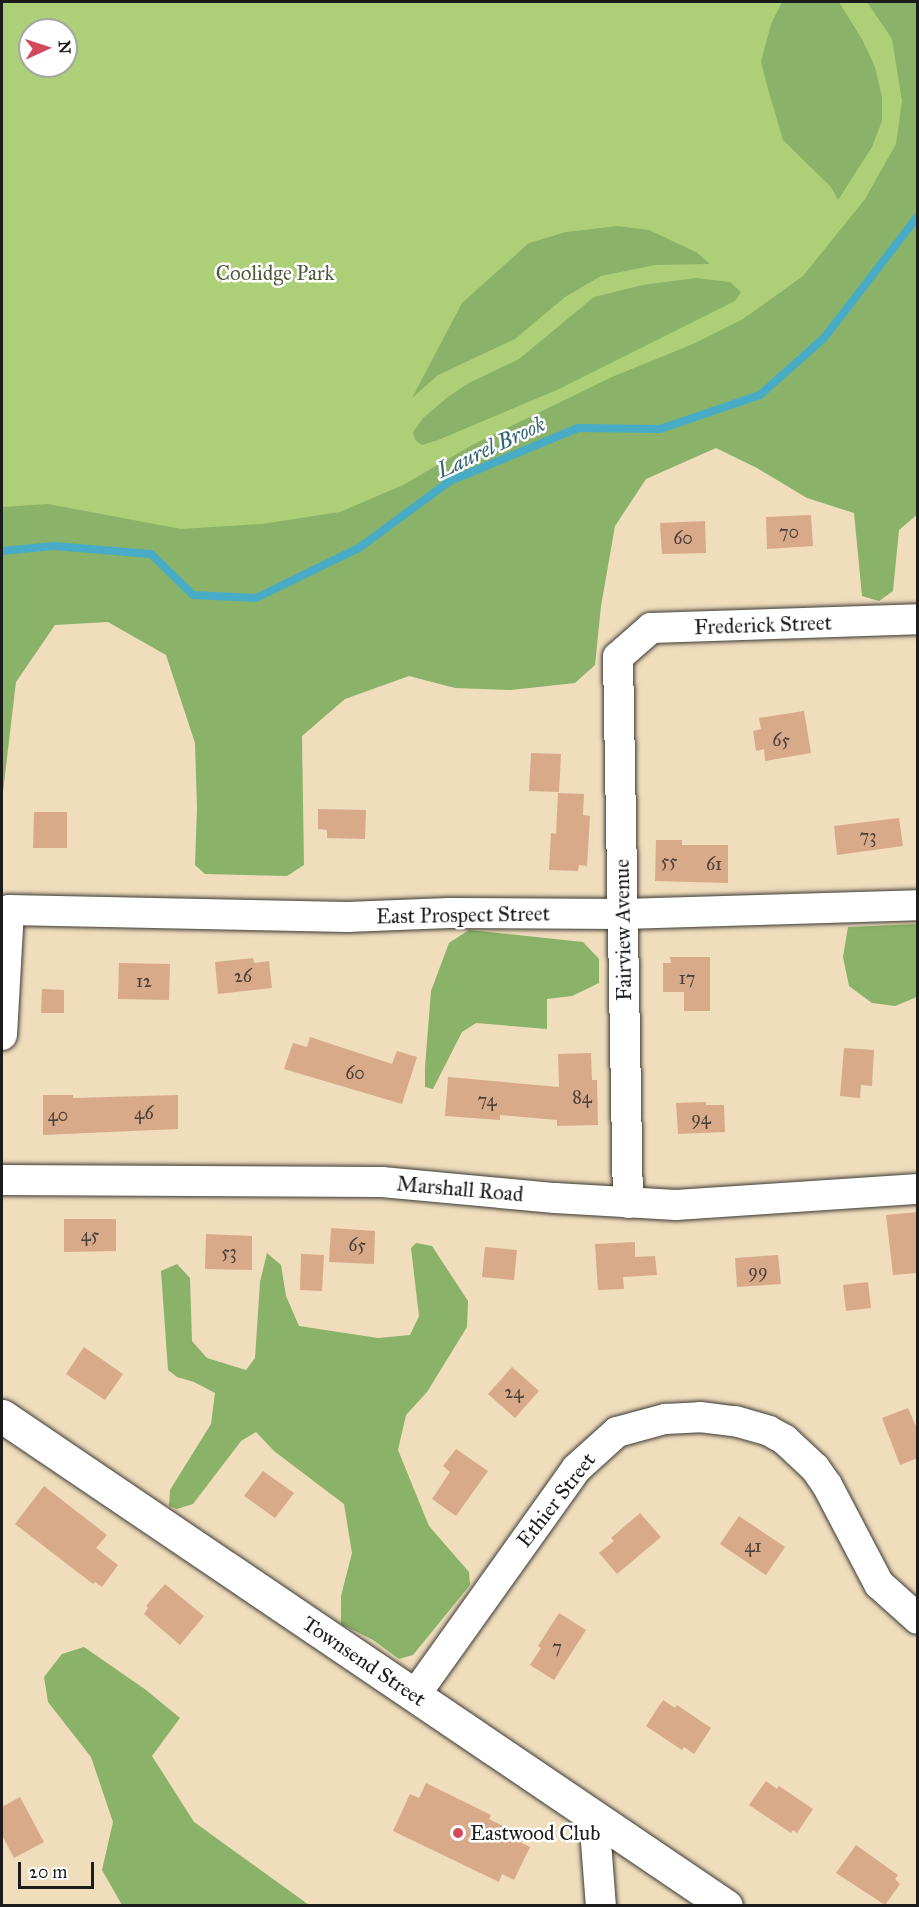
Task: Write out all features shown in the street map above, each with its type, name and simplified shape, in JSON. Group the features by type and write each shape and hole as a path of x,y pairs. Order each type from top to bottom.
{"street":[{"name":"Frederick Street","path":"618,657 651,628 918,620"},
{"name":"Fairview Avenue","path":"618,657 628,1203"},
{"name":"East Prospect Street","path":"2,1035 9,910 335,916 449,913 623,914 918,905"},
{"name":"Marshall Road","path":"2,1180 382,1182 676,1205 918,1189"},
{"name":"Townsend Street","path":"2,1416 726,1905"},
{"name":"Ethier Street","path":"415,1695 576,1469 617,1432 665,1419 700,1417 735,1420 769,1431 785,1440 815,1468 827,1485 879,1584 918,1620"},
{"path":"594,1816 601,1905"}],"green space":[{"name":"Coolidge Park","path":"2,2 917,2 917,216 359,548 2,551"},
{"path":"782,2 839,2 863,41 875,67 882,97 882,121 872,147 838,200 831,187 783,140 768,89 761,62 771,24"},
{"path":"867,2 918,2 918,514 899,530 893,591 879,601 862,596 854,513 807,498 757,468 716,448 646,479 615,526 601,606 595,665 575,683 511,690 455,688 409,676 345,699 302,736 304,865 287,876 205,874 195,865 197,808 195,743 166,655 108,622 55,625 16,682 2,800 2,507 48,504 181,529 262,524 340,512 403,485 474,444 612,377 693,344 743,319 803,276 865,199 896,144 902,101 892,39"},
{"path":"618,226 649,230 696,252 710,264 655,265 601,276 565,297 515,339 438,375 412,398 462,303 529,243 566,232"},
{"path":"696,278 730,282 741,292 735,301 557,390 438,440 422,445 415,440 413,432 423,418 449,396 469,383 519,359 594,297 643,285"},
{"path":"917,924 917,997 895,1006 872,1003 849,986 843,957 848,927"},
{"path":"469,930 583,942 599,959 599,983 572,996 547,999 547,1029 476,1023 462,1032 433,1089 425,1087 431,991 449,943"},
{"path":"416,1243 432,1246 468,1301 467,1327 427,1392 406,1415 398,1450 429,1526 469,1572 470,1585 413,1655 399,1659 373,1640 341,1624 341,1596 352,1553 344,1504 274,1451 256,1432 241,1441 193,1504 177,1509 169,1506 170,1490 211,1424 215,1393 194,1382 177,1377 168,1370 161,1271 177,1264 190,1278 192,1341 207,1358 246,1370 255,1358 260,1282 267,1253 281,1265 286,1296 299,1326 378,1338 410,1335 419,1316 411,1248"},
{"path":"84,1647 146,1690 180,1718 152,1756 194,1822 309,1905 122,1905 102,1870 113,1822 91,1757 48,1702 44,1677 62,1654"}],"building":[{"path":"811,515 813,546 767,549 766,517"},
{"path":"705,521 706,553 662,554 660,523"},
{"path":"804,711 811,753 765,761 764,749 756,751 753,731 761,729 759,718"},
{"path":"531,753 561,754 559,792 529,791"},
{"path":"558,793 584,794 583,815 590,816 587,866 579,865 578,871 549,870 551,833 556,834"},
{"path":"318,809 366,810 365,839 327,838 327,830 318,829"},
{"path":"34,812 67,812 67,848 33,848"},
{"path":"899,818 903,846 837,855 834,826"},
{"path":"656,840 682,840 682,845 728,845 728,883 655,881"},
{"path":"670,957 710,957 710,1011 684,1011 684,992 663,992 663,963 671,963"},
{"path":"253,958 254,963 269,961 272,988 218,994 215,962"},
{"path":"119,963 170,964 169,1000 118,999"},
{"path":"42,989 64,990 64,1013 41,1013"},
{"path":"310,1037 392,1064 397,1051 417,1057 402,1104 284,1069 293,1043 307,1047"},
{"path":"844,1048 874,1050 872,1086 861,1085 860,1098 840,1096"},
{"path":"591,1053 592,1080 597,1080 598,1125 557,1126 557,1120 500,1115 500,1120 445,1116 448,1077 559,1087 558,1054"},
{"path":"43,1095 73,1095 73,1098 178,1095 178,1129 43,1135"},
{"path":"706,1102 706,1105 724,1105 725,1132 678,1134 676,1103"},
{"path":"918,1212 918,1273 893,1275 886,1215"},
{"path":"64,1219 116,1219 116,1251 64,1252"},
{"path":"331,1228 375,1231 374,1264 329,1262"},
{"path":"206,1234 252,1236 252,1270 205,1269"},
{"path":"635,1242 635,1257 655,1256 657,1275 623,1277 624,1289 598,1290 595,1244"},
{"path":"485,1247 517,1250 514,1280 482,1277"},
{"path":"301,1254 324,1255 322,1291 300,1290"},
{"path":"778,1255 781,1284 737,1287 735,1258"},
{"path":"868,1282 871,1308 846,1311 843,1285"},
{"path":"84,1347 123,1374 105,1400 66,1374"},
{"path":"512,1367 539,1391 515,1418 488,1394"},
{"path":"908,1408 918,1431 918,1458 900,1465 882,1418"},
{"path":"456,1449 488,1471 456,1516 432,1499 450,1472 443,1466"},
{"path":"263,1471 294,1493 275,1518 244,1496"},
{"path":"44,1486 107,1535 96,1548 118,1565 102,1587 95,1582 93,1584 15,1524"},
{"path":"640,1513 661,1537 617,1574 599,1553 614,1541 611,1538"},
{"path":"739,1516 785,1547 766,1575 720,1544"},
{"path":"165,1584 204,1616 180,1645 144,1614 148,1608 146,1606"},
{"path":"559,1613 586,1630 554,1680 530,1665 541,1648 538,1646"},
{"path":"663,1700 675,1708 677,1705 711,1728 694,1754 684,1747 682,1750 646,1726"},
{"path":"766,1781 777,1789 779,1786 813,1809 797,1833 793,1830 791,1833 749,1805"},
{"name":"Eastwood Club","path":"426,1783 491,1815 489,1819 523,1836 520,1842 530,1847 514,1880 502,1874 499,1882 393,1831 410,1794 419,1798"},
{"path":"20,1797 44,1842 14,1858 2,1835 2,1807"},
{"path":"856,1845 898,1875 895,1879 900,1884 885,1905 836,1873"}],"waterway":[{"name":"Laurel Brook","path":"2,551 54,546 151,554 193,595 256,598 359,548 450,481 578,428 660,429 760,395 824,338 918,216"}],"place":[{"name":"Eastwood Club","path":"458,1833"}]}
